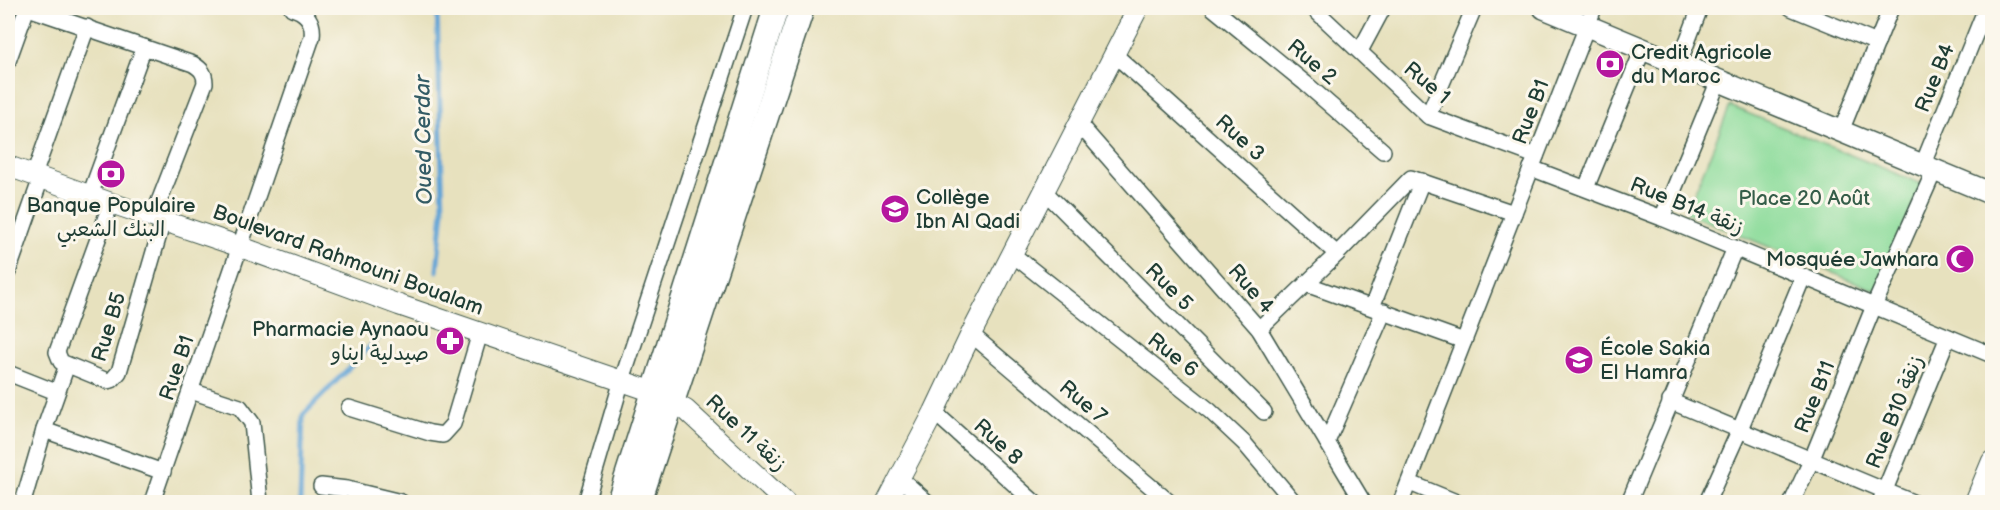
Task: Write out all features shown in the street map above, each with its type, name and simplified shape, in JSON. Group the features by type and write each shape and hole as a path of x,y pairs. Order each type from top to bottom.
{"main road":[{"path":"639,502 663,397 777,8"},
{"path":"619,502 663,397 802,8"},
{"path":"1544,8 1590,16 1643,49 1992,194"}],"street":[{"path":"8,62 27,8 144,46 90,195"},
{"name":"Rue B1","path":"152,502 312,37 313,28 309,18 300,10 292,8"},
{"path":"586,502 622,380 745,8"},
{"path":"887,502 1138,8"},
{"name":"Rue 2","path":"1213,8 1305,83 1383,151"},
{"name":"Rue 1","path":"1313,8 1428,116 1534,162"},
{"path":"1360,51 1383,8"},
{"path":"1428,116 1474,8"},
{"path":"1679,63 1700,8"},
{"path":"1792,8 1877,43"},
{"path":"1841,131 1891,8"},
{"name":"Rue B4","path":"1875,306 1929,167 1986,8"},
{"name":"Rue B1","path":"1401,502 1590,16"},
{"path":"8,272 87,27"},
{"name":"Rue B5","path":"111,203 57,352 60,360 67,365 107,381 116,377 119,372 158,219 205,83 205,75 200,68 144,46"},
{"path":"1586,188 1643,49"},
{"name":"Rue 3","path":"1114,54 1338,254"},
{"path":"1662,218 1719,80"},
{"name":"Rue 4","path":"1079,124 1259,329 1363,502"},
{"name":"Rue B14 زنقة","path":"1534,162 1586,188 1992,355"},
{"name":"Boulevard Rahmouni Boualam","path":"8,166 399,305 622,380 663,397"},
{"path":"1259,329 1417,179"},
{"path":"1417,179 1514,213"},
{"path":"1328,442 1378,309 1417,179"},
{"name":"Rue 5","path":"1045,192 1264,412"},
{"path":"1629,502 1735,248"},
{"name":"Rue 6","path":"1012,254 1210,411 1244,443 1294,502"},
{"path":"1707,502 1803,277"},
{"path":"1306,284 1464,341"},
{"name":"Rue B11","path":"1791,502 1811,461 1875,306"},
{"path":"349,408 443,435 453,424 480,333"},
{"name":"Rue 7","path":"971,334 1168,502"},
{"name":"Rue B10 زنقة","path":"1882,496 1948,337"},
{"path":"23,502 44,430 67,365"},
{"path":"8,373 57,392"},
{"path":"191,391 240,407 247,414 252,423 266,484 260,502"},
{"name":"Rue 11 زنقة","path":"663,397 686,410 785,502"},
{"path":"1671,401 1740,429 1882,496 1912,502"},
{"name":"Rue 8","path":"934,412 1034,502"},
{"path":"44,430 163,472"},
{"path":"1975,502 1992,461"},
{"path":"900,478 927,502"},
{"path":"1410,483 1456,502"},
{"path":"321,486 347,489 401,502"}],"green space":[{"name":"Place 20 Août","path":"1730,106 1922,184 1877,291 1686,213"}],"waterway":[{"name":"Oued Cerdar","path":"437,8 443,210 437,271"},
{"name":"Oued Cerdar","path":"300,502 303,415 389,327"}],"place":[{"name":"Credit Agricole du Maroc","path":"1610,64"},
{"name":"Banque Populaire البنك الشعبي","path":"111,174"},
{"name":"Collège Ibn Al Qadi","path":"895,209"},
{"name":"Mosquée Jawhara","path":"1960,259"},
{"name":"Pharmacie Aynaou صيدلية ايناو","path":"450,341"},
{"name":"École Sakia El Hamra","path":"1579,360"}]}
